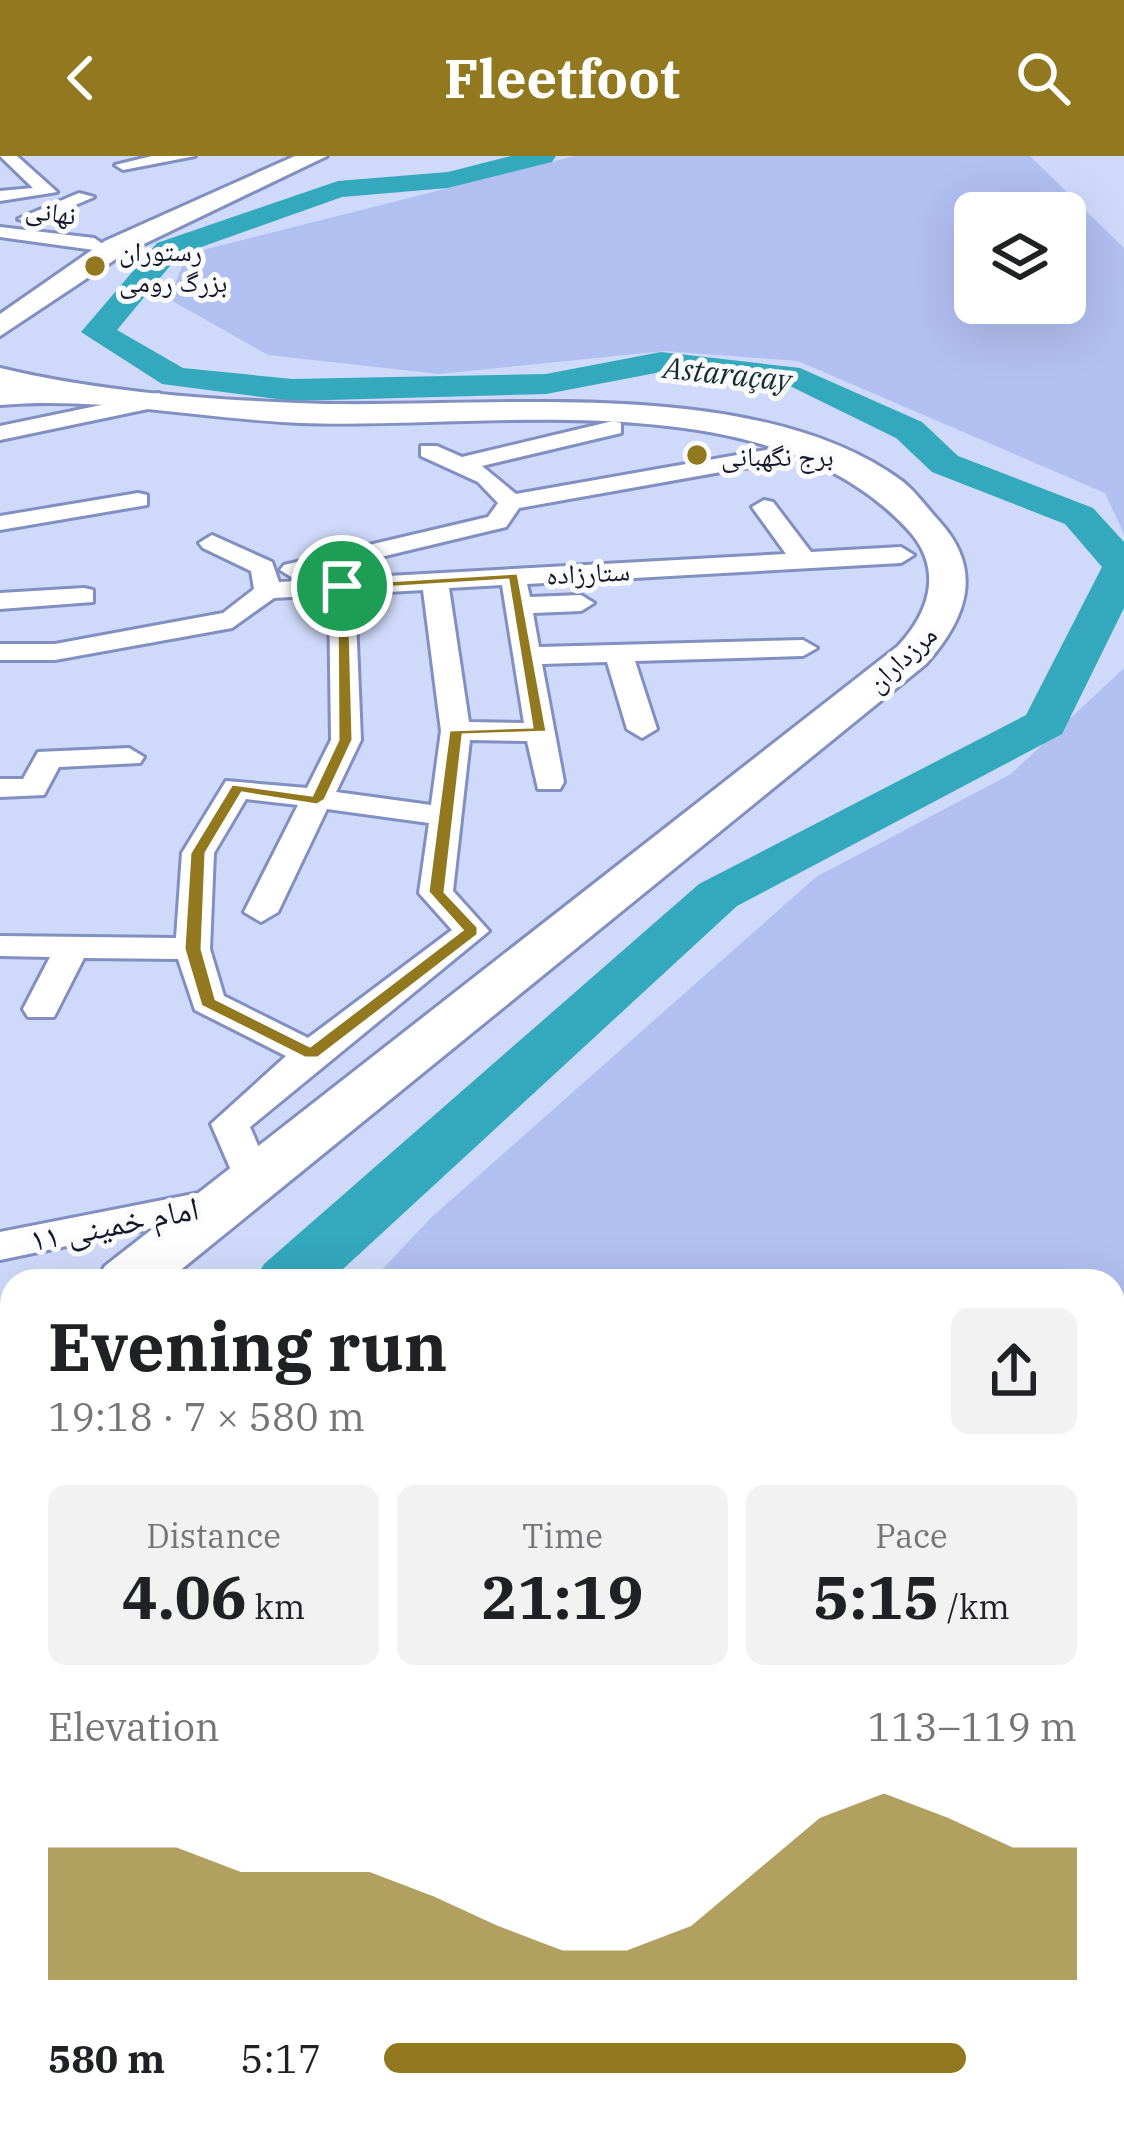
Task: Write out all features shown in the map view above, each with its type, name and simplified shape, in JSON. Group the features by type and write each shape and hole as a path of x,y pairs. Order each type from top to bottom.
{"street":[{"path":"0,196 48,192 7,156"},
{"path":"123,165 187,156"},
{"path":"0,307 105,246 291,156"},
{"path":"0,327 105,246 315,156"},
{"path":"0,231 85,197"},
{"name":"نهانی","path":"0,231 105,246"},
{"name":"مرزداران","path":"0,377 49,391"},
{"name":"مرزداران","path":"0,395 49,391 327,414 623,412 762,436 862,473 920,513 943,551 950,592 938,630 912,655 142,1269"},
{"path":"0,433 159,400"},
{"path":"459,464 613,428"},
{"path":"429,451 486,477 511,502"},
{"path":"212,543 262,566 266,584 497,522 511,502 766,457"},
{"path":"0,523 138,500"},
{"path":"764,506 805,561"},
{"name":"ستارزاده","path":"0,652 55,652 232,620 266,584 435,581 516,590 901,555"},
{"path":"241,1191 230,1124 311,1054 472,931 436,892 456,730 435,581"},
{"path":"261,912 346,740 342,586"},
{"path":"549,782 516,590 581,603"},
{"path":"0,602 84,596"},
{"path":"731,616 748,650"},
{"path":"527,656 803,648"},
{"path":"618,653 642,729"},
{"path":"456,730 540,732"},
{"path":"0,788 33,788 49,758 129,757"},
{"path":"311,1054 208,1002 193,949 198,853 237,788 446,816"},
{"path":"0,946 193,949"},
{"path":"41,1009 72,948"},
{"name":"امام خمینی ۱۱","path":"0,1246 241,1191"}],"shaded area":[{"path":"575,156 1030,156 1067,192 954,192 954,324 1086,324 1086,211 1124,248 1124,534 1105,493 798,361 665,351 439,374 268,355 169,299 187,254"},
{"path":"1124,668 1124,1269 382,1269 433,1216 816,877 1011,774"}],"waterway":[{"name":"Astaraçay","path":"301,1269 718,895 1045,724 1123,566 1079,516 945,464 909,430 800,378 661,362 546,384 292,390 174,377 97,332 168,249 338,189 448,180 543,156"}],"place":[{"name":"رستوران بزرگ رومی","path":"95,266"},
{"name":"برج نگهبانی","path":"697,455"}],"route":[{"path":"513,576 540,732 456,730 436,892 472,931 429,959 311,1054 208,1002 193,949 198,853 237,788 317,800 346,740 342,586 513,576"}]}
